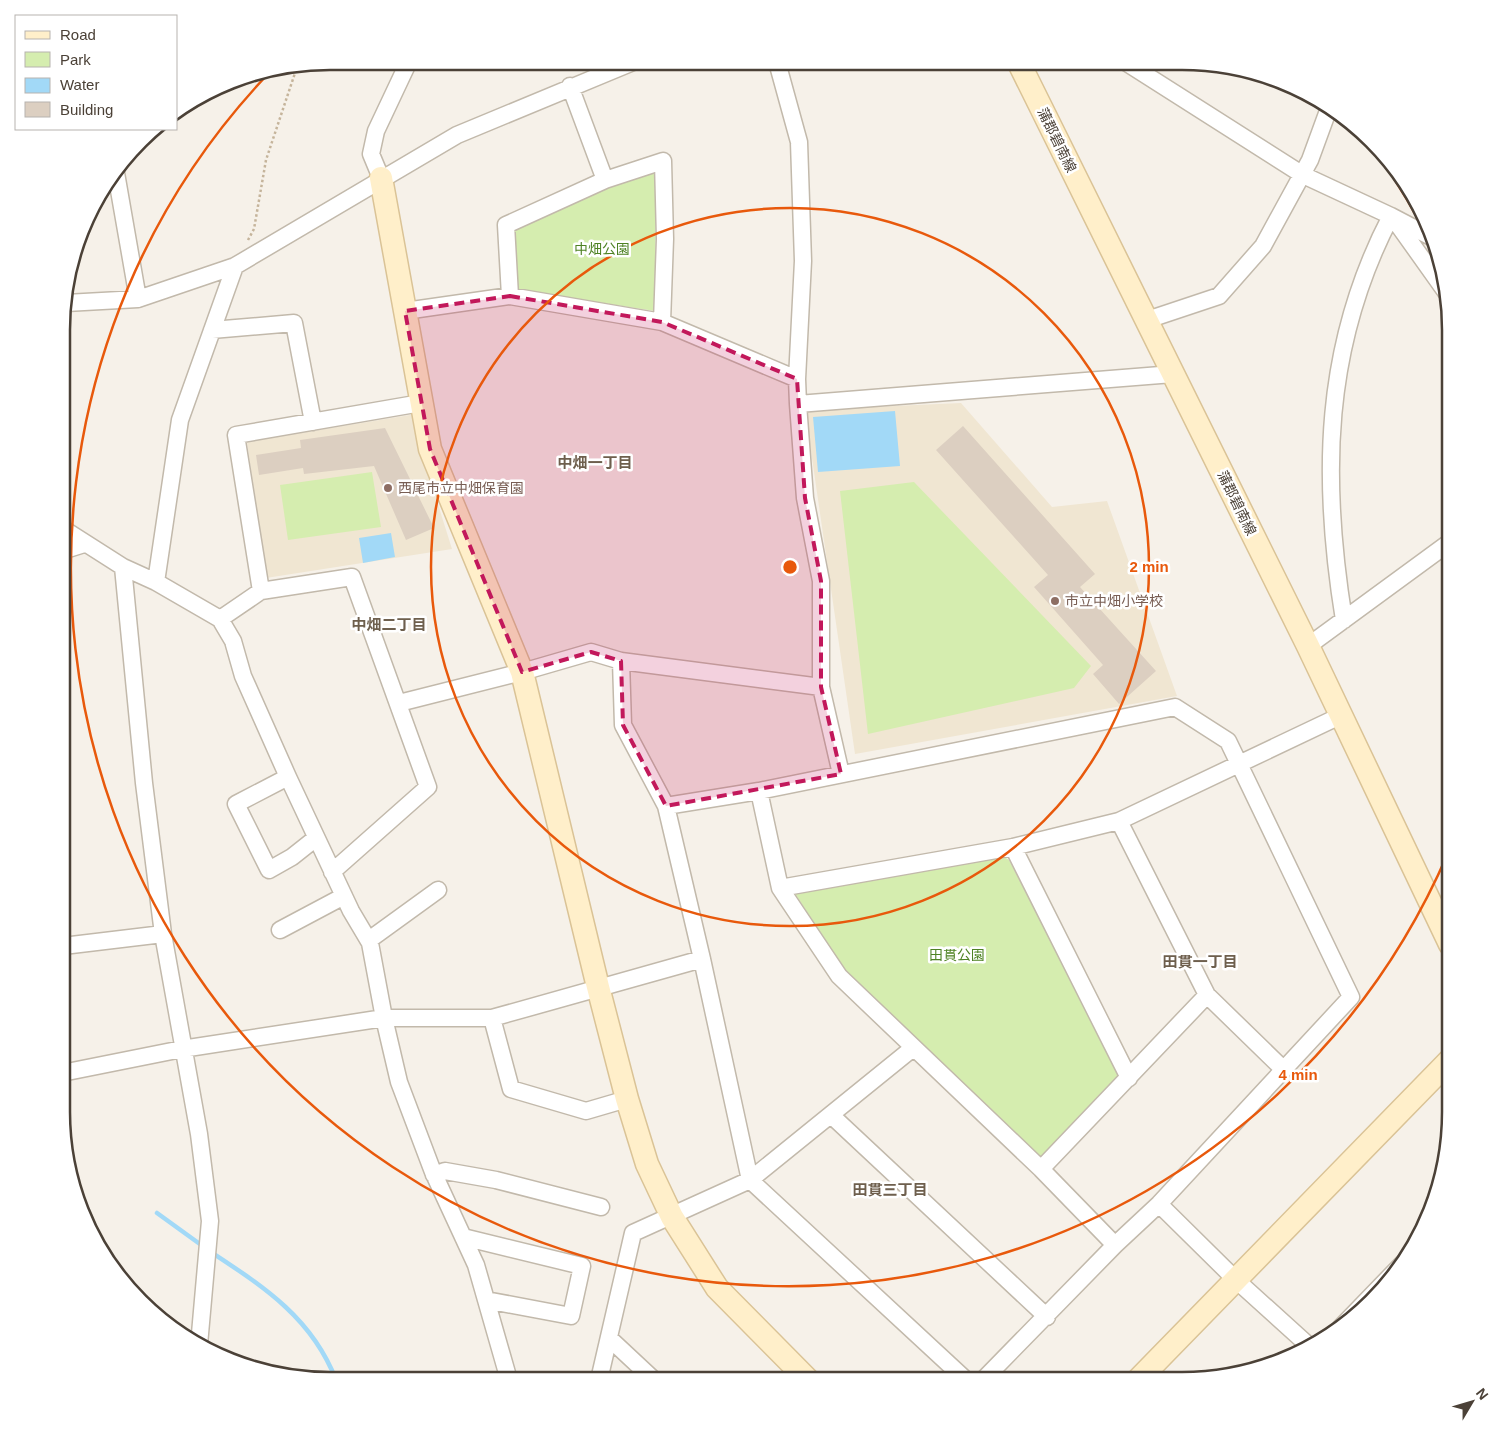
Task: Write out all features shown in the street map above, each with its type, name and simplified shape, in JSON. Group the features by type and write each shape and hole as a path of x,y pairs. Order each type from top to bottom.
{"street":[{"path":"405,70 376,131 371,154 381,178 430,449 522,672 627,1099 647,1164 672,1217 717,1288 800,1372"},
{"path":"72,303 138,300 235,266 381,178 457,135 612,70"},
{"path":"779,70 799,142 803,261 797,379 798,404 805,498 821,581 821,687 841,774"},
{"name":"蒲郡碧南線","path":"1022,70 1342,715 1442,927"},
{"path":"1138,70 1303,175 1423,233"},
{"path":"570,86 605,180"},
{"path":"1147,320 1219,296 1263,246 1303,175 1327,114"},
{"path":"510,296 506,225 605,180 663,161 665,239 662,322"},
{"path":"117,181 138,300"},
{"path":"1391,216 1437,279"},
{"path":"1344,620 1331,535 1329,463 1333,407 1346,332 1375,247 1391,216"},
{"path":"156,582 180,420 235,266"},
{"path":"405,310 510,296 662,322 797,379"},
{"path":"212,330 294,323 313,422"},
{"path":"798,404 1173,374"},
{"path":"261,591 236,435 422,403"},
{"path":"70,534 123,567 156,582 220,619 233,641 243,676 288,777 332,872 369,940 399,1082 434,1175 476,1265 507,1372"},
{"path":"70,548 84,544"},
{"path":"1308,646 1442,548"},
{"path":"123,567 144,783 162,934 199,1134 210,1221 199,1336"},
{"path":"220,619 261,591 352,578 428,787 332,872"},
{"path":"399,703 522,672 590,652 620,661 821,687"},
{"path":"620,661 623,725 666,806 702,958 750,1180 957,1372"},
{"path":"666,806 760,792 841,774 1175,708 1228,741 1351,998 1159,1204 1115,1245 992,1372"},
{"path":"780,888 1013,847 1119,821 1342,715"},
{"path":"288,777 236,804 268,870 292,857 316,838"},
{"path":"760,792 780,888 839,976 1041,1169 1115,1245"},
{"path":"1119,821 1207,995 1283,1069"},
{"path":"1013,847 1129,1078"},
{"path":"369,940 438,890"},
{"path":"280,930 344,896"},
{"path":"70,945 162,934"},
{"path":"70,1071 182,1050 384,1018 492,1018 702,958"},
{"path":"1041,1169 1207,995"},
{"path":"492,1018 511,1089 586,1112 627,1099"},
{"path":"602,1372 633,1233 672,1217 750,1180 913,1048"},
{"path":"1146,1372 1442,1068"},
{"path":"831,1114 1047,1317"},
{"path":"434,1175 446,1171 496,1180 601,1207"},
{"path":"1159,1204 1235,1279 1304,1341"},
{"path":"463,1237 582,1266 572,1316 486,1300"},
{"path":"609,1338 645,1372"}],"path":[{"path":"235,266 254,229 266,160 295,72"}],"highlighted area":[{"path":"510,296 662,322 797,379 805,498 821,581 821,687 841,774 666,806 623,725 621,661 591,652 522,672 430,449 405,311"}],"shaded area":[{"path":"961,403 1052,507 1107,501 1177,696 855,754 805,410"},
{"path":"416,414 420,447 452,549 266,578 247,442"}],"green space":[{"name":"中畑公園","path":"656,171 655,311 518,290 514,230 607,188"},
{"path":"372,472 381,527 288,540 280,485"},
{"path":"914,482 1091,666 1074,688 868,734 840,491"},
{"name":"田貫公園","path":"1001,855 1009,860 1118,1072 1116,1083 1045,1155 1039,1157 846,972 794,892"}],"water":[{"path":"895,411 900,466 818,472 813,417"},
{"path":"391,533 395,557 363,563 359,538"}],"building":[{"path":"963,426 1095,574 1080,587 1156,671 1119,704 1093,674 1103,665 1034,587 1048,575 936,450"},
{"path":"385,428 434,528 406,540 374,466 304,474 303,468 259,475 256,455 301,448 300,440"}],"waterway":[{"path":"157,1213 204,1247"},
{"path":"211,1252 250,1278 300,1321 314,1339 332,1372"}],"place":[{"name":"西尾市立中畑保育園","path":"388,488"},
{"name":"市立中畑小学校","path":"1055,601"}],"district":[{"name":"中畑一丁目","path":"595,462"},
{"name":"中畑二丁目","path":"389,624"},
{"name":"田貫一丁目","path":"1200,961"},
{"name":"田貫三丁目","path":"890,1189"}]}
